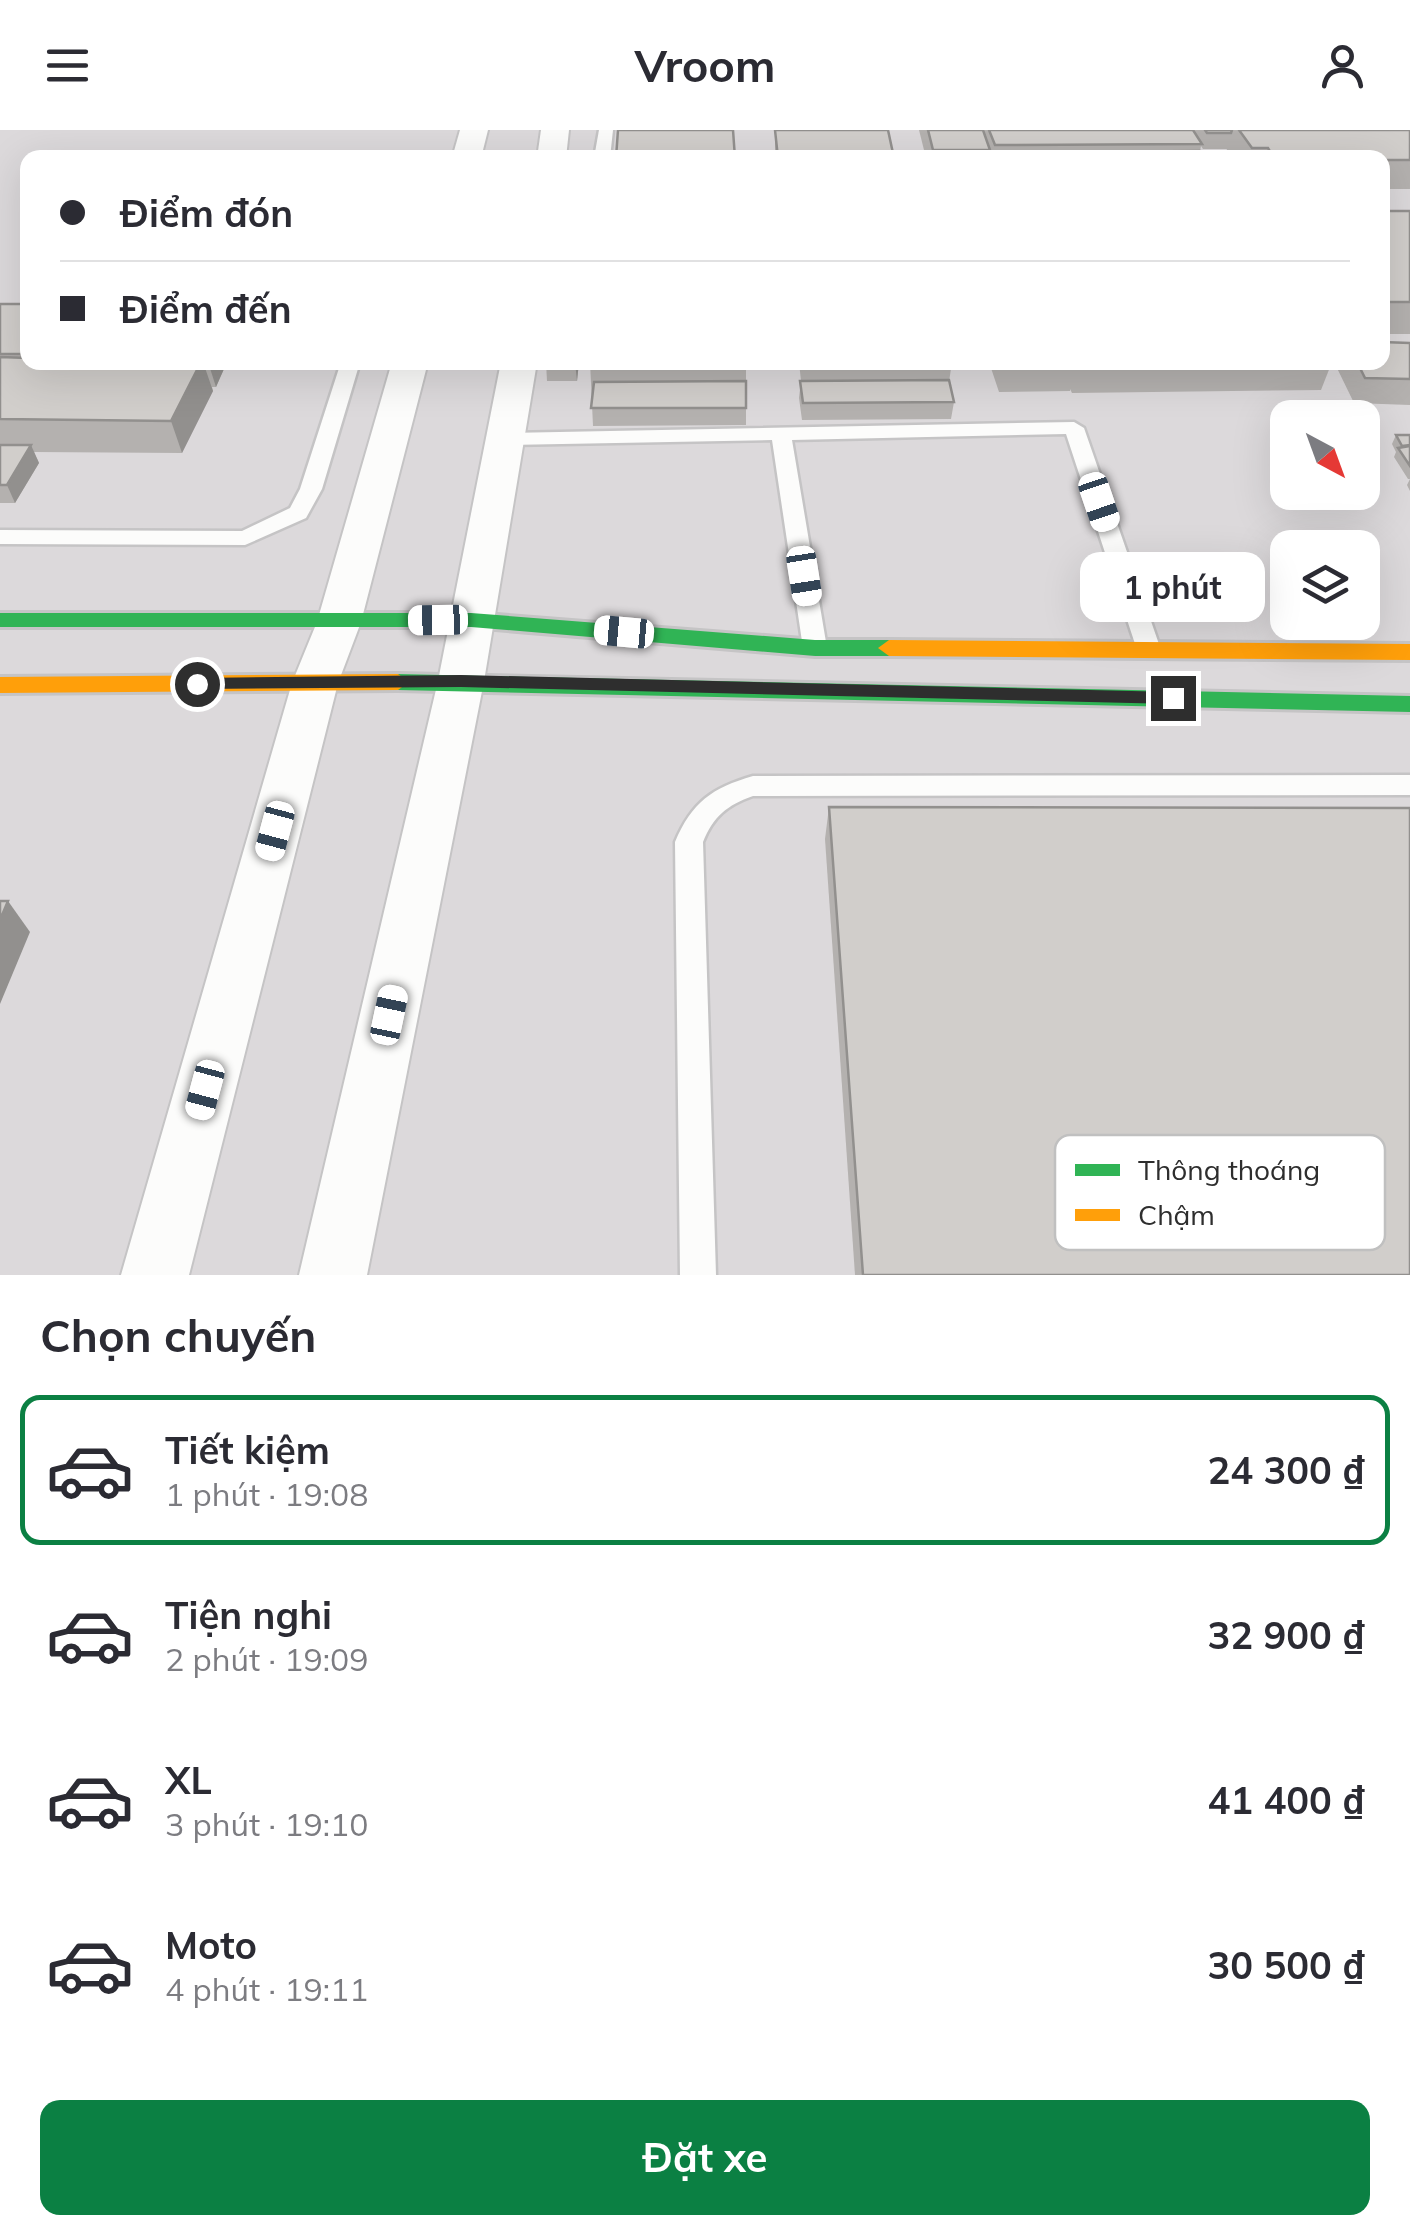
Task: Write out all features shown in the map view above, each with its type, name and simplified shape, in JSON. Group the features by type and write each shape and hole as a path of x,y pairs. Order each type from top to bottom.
{"street":[{"path":"155,1275 315,683 339,622 408,370"},
{"path":"334,1275 461,681 517,370"},
{"path":"0,620 472,620 814,648 1410,652"},
{"path":"0,685 461,681 1410,704"}],"lane":[{"path":"0,537 244,538 298,513 311,490 348,370"},
{"path":"506,440 1074,428 1149,650"},
{"path":"781,434 814,648"},
{"path":"698,1275 689,842 700,812 753,786 1410,785"}],"shaded area":[{"path":"0,130 1410,130 1410,1275 0,1275"}],"building":[{"path":"618,130 733,130 734,150 617,150"},
{"path":"775,130 888,130 892,150 777,150"},
{"path":"928,130 983,130 990,150 933,150"},
{"path":"989,130 1193,130 1202,144 995,145"},
{"path":"1205,130 1232,130 1207,133"},
{"path":"1239,130 1410,130 1410,160 1390,160 1390,150 1252,148"},
{"path":"1390,211 1410,211 1410,302 1390,302"},
{"path":"0,304 20,304 20,354 0,354"},
{"path":"1390,342 1410,343 1410,379 1365,378 1361,370 1390,370"},
{"path":"0,357 20,358 20,370 197,370 171,421 0,419"},
{"path":"949,380 954,402 803,403 800,381"},
{"path":"746,381 746,408 591,408 594,382"},
{"path":"1396,435 1410,435 1410,445 1402,446"},
{"path":"0,445 31,445 7,485 0,485"},
{"path":"1410,446 1410,466 1398,448"},
{"path":"829,807 1410,808 1410,1275 863,1275"},
{"path":"0,901 8,901 0,920"}],"traffic: fast":[{"path":"0,620 471,620 815,648 889,648"},
{"path":"398,682 1410,704"}],"traffic: slow":[{"path":"889,648 1410,652"},
{"path":"0,685 398,682"}],"route":[{"path":"197,684 461,681 1173,698"}]}
